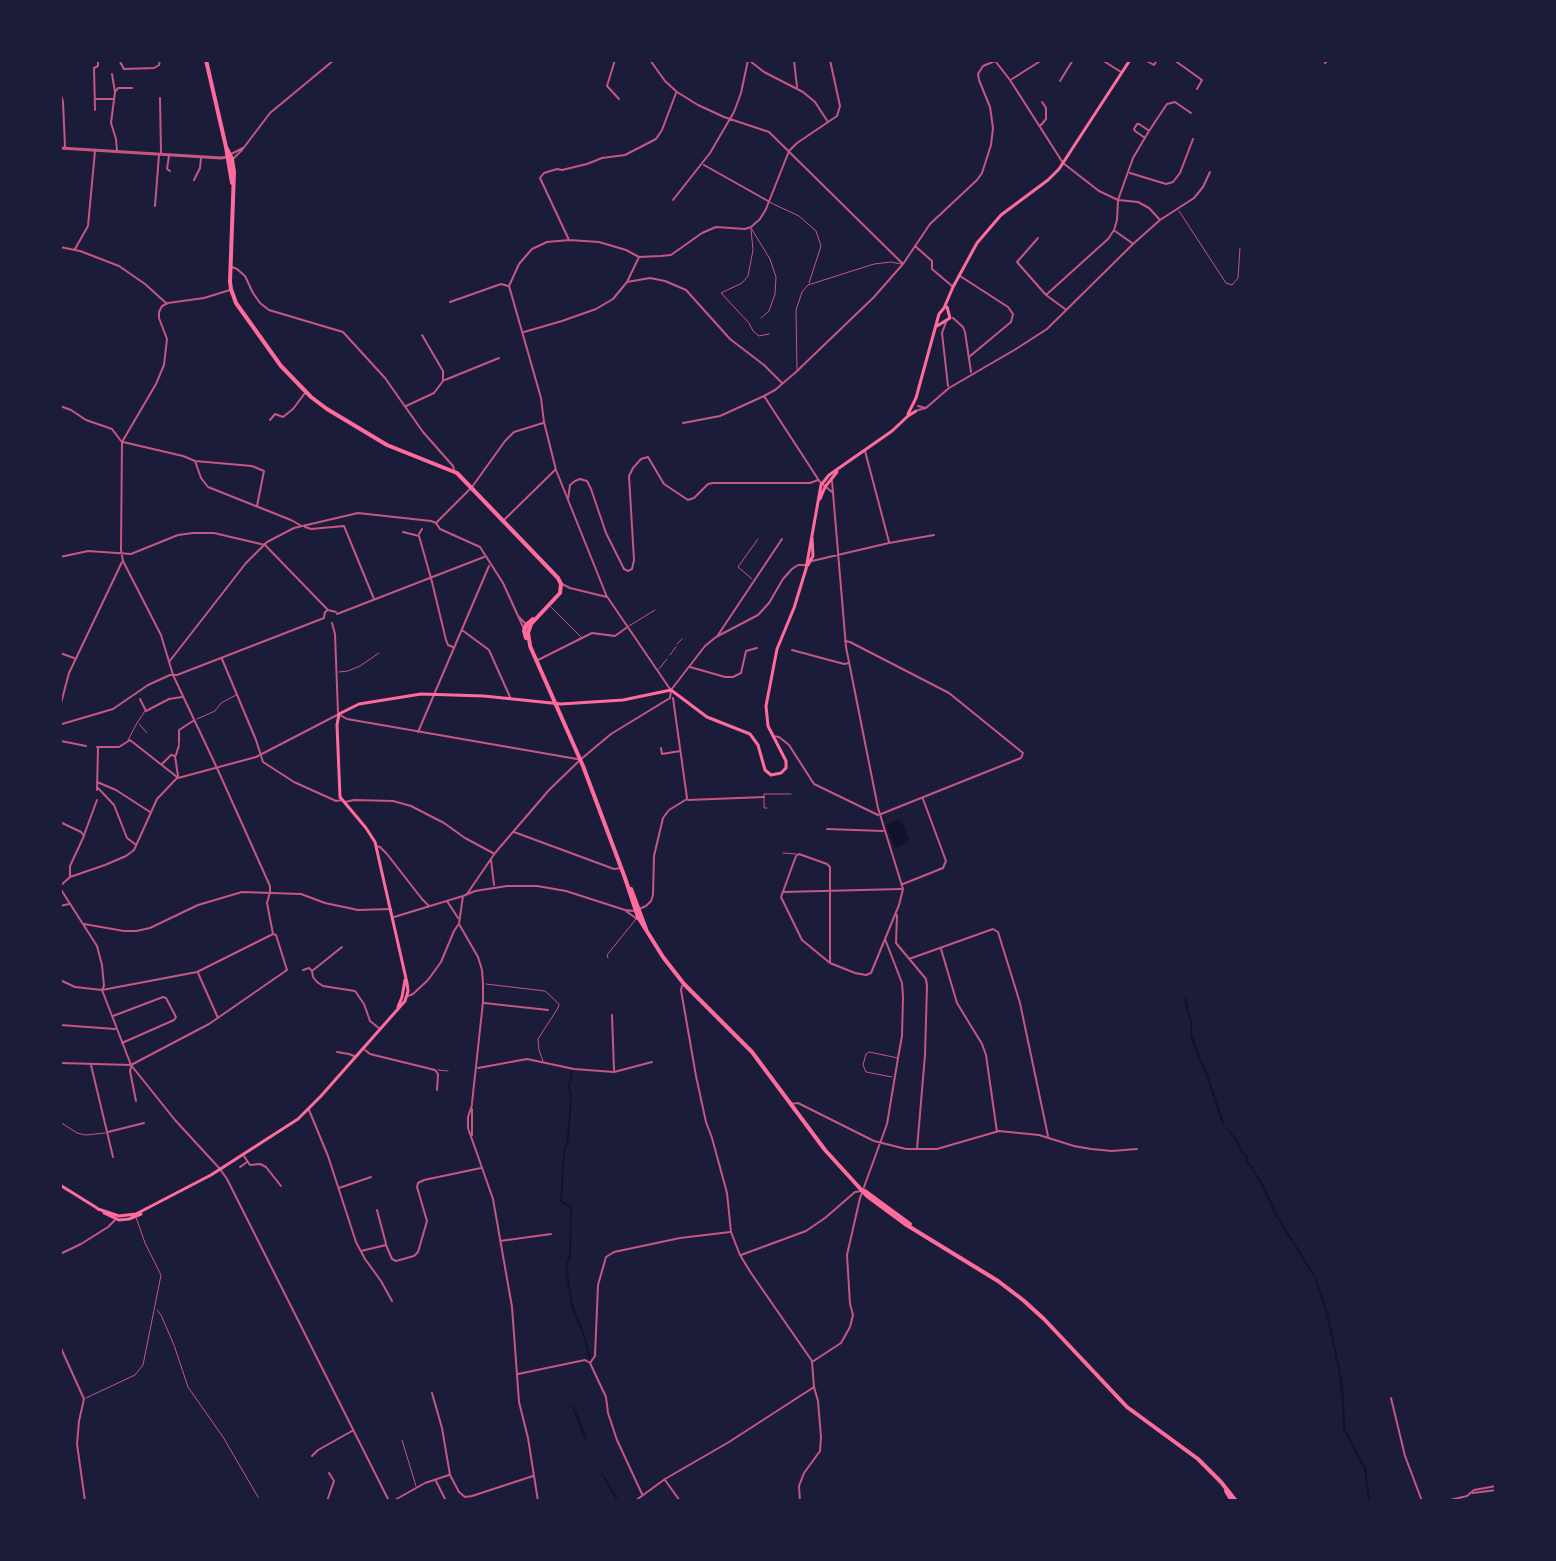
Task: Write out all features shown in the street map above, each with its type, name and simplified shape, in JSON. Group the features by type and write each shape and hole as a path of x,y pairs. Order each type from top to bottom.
{"main road":[{"path":"206,60 234,172 231,289 236,303 276,360 306,393 387,445 453,470 558,578 560,593 526,624 530,645 580,760 641,924 649,935"},
{"path":"60,1185 116,1218 135,1216 244,1155 298,1119 396,1011 405,995 406,977 376,846 340,795 339,714 362,703 421,694 510,698 556,704 623,700 671,690 707,717 750,734 758,745 769,774 776,775 785,770 787,763 772,736 766,713 780,639 808,564 823,483 892,431 915,408 939,317 977,243 1001,215 1048,180 1063,163 1130,60"},
{"path":"946,303 948,318"},
{"path":"942,311 948,318"},
{"path":"939,317 948,318"},
{"path":"936,326 948,318"},
{"path":"823,483 839,469"},
{"path":"527,631 538,615"},
{"path":"637,910 649,935 685,987 737,1035 837,1164 863,1190 1023,1300 1127,1407 1209,1469 1234,1501"}],"street":[{"path":"95,110 94,68 98,66 98,60"},
{"path":"119,60 124,69 154,68 160,60"},
{"path":"60,92 63,102 62,148 230,157 243,148 270,113 334,60"},
{"path":"615,60 607,86 619,99"},
{"path":"650,60 665,81 698,105 769,132 903,264"},
{"path":"673,200 702,164 730,118 741,93 748,60 764,72 797,87 815,102 828,122"},
{"path":"794,60 797,87"},
{"path":"687,799 671,690 607,597 568,502 556,470 541,398 509,286 519,264 532,249 547,242 569,240 612,245 639,257 671,255 716,227 751,227 760,219 769,202 789,151 837,116 840,106 830,60"},
{"path":"980,60 983,66"},
{"path":"1010,80 1042,60"},
{"path":"1060,81 1073,60"},
{"path":"1102,60 1122,73"},
{"path":"1145,60 1154,65 1157,60"},
{"path":"1174,60 1202,80 1197,89"},
{"path":"683,423 720,416 783,384 874,297 903,264 930,224 977,180 991,145 993,128 990,107 978,77 983,66 996,61 1063,163 1099,191 1118,200 1138,202 1160,220"},
{"path":"112,74 115,92 111,123 117,152"},
{"path":"115,92 118,88 132,88"},
{"path":"569,240 540,178 544,173 557,169 625,155 656,139 677,92"},
{"path":"155,206 160,154 160,98"},
{"path":"95,99 114,99"},
{"path":"1039,126 1046,119 1046,108 1042,102"},
{"path":"1046,295 1114,230 1118,200 1133,158 1167,104 1175,102 1191,113"},
{"path":"1145,138 1134,129 1139,124 1149,131"},
{"path":"1128,172 1166,184 1173,182 1180,173 1193,139"},
{"path":"75,250 88,226 95,150"},
{"path":"169,155 167,169 170,171"},
{"path":"194,180 201,157"},
{"path":"702,164 769,202"},
{"path":"915,408 926,408 949,388 1047,329 1133,244 1160,220 1195,197 1210,172"},
{"path":"1114,230 1133,244"},
{"path":"1038,238 1017,262 1046,295 1066,310"},
{"path":"915,246 932,261 932,269 953,287"},
{"path":"60,247 119,266 166,304"},
{"path":"523,332 562,321 613,299 627,282 639,257"},
{"path":"231,266 245,276 260,303 269,310 343,332 385,378 453,470"},
{"path":"959,275 1008,307 1013,314 1011,322 969,357"},
{"path":"627,282 650,278 686,290 730,339 783,384"},
{"path":"450,302 501,284 509,286"},
{"path":"60,1063 131,1065 187,1037 287,970 276,935 273,934 267,907 270,892 259,862 175,680 161,635 128,572 122,553 122,442 164,365 167,339 159,312 166,304 204,298 231,289"},
{"path":"949,388 942,333 948,318 963,327 972,374"},
{"path":"422,335 443,371 443,381"},
{"path":"406,406 434,393 443,381 499,358"},
{"path":"270,420 275,414 283,417 306,393"},
{"path":"762,397 832,493"},
{"path":"60,406 112,429 122,442 195,461 252,466 264,471 257,506"},
{"path":"436,523 472,487 514,432 544,422"},
{"path":"865,450 889,543"},
{"path":"568,502 570,485 578,479 587,481 606,533 624,569 628,571 632,569 634,560 629,476 641,459 648,457 664,484 688,500 713,483 823,483 832,488"},
{"path":"195,461 208,487 306,528 344,526 374,599"},
{"path":"504,520 556,470"},
{"path":"830,963 829,865 798,855 781,897 802,940 830,963 855,973 871,973 896,913 902,886 879,815 845,641 832,477"},
{"path":"169,662 246,563 268,541 324,519 365,512 436,523 440,529 480,547 503,583 527,631"},
{"path":"426,527 428,521"},
{"path":"422,529 419,536 446,640 448,645 454,647"},
{"path":"403,532 419,536"},
{"path":"60,557 88,551 131,554 174,536 193,533 214,533 264,545 328,610 333,609 336,619 337,709 345,719 580,760"},
{"path":"671,690 705,646 758,615 783,579 798,565 934,535"},
{"path":"716,637 782,539"},
{"path":"324,618 327,622 336,619 374,599 485,557"},
{"path":"86,746 60,741 61,703 74,658 123,561"},
{"path":"418,732 490,565"},
{"path":"119,570 122,568 128,572"},
{"path":"561,584 607,597"},
{"path":"324,618 328,610"},
{"path":"515,611 526,624"},
{"path":"62,724 113,709 138,696 154,682 324,618"},
{"path":"537,661 581,637 592,633 615,636 627,627"},
{"path":"461,630 489,650 510,698"},
{"path":"772,736 789,745 814,784 879,815 1021,758 1023,753 1020,749 949,693 845,641"},
{"path":"688,667 733,677 741,673 746,651 757,648"},
{"path":"792,650 849,663"},
{"path":"60,653 74,658"},
{"path":"221,658 256,740 259,755 270,769 336,801 393,801 411,806 494,854"},
{"path":"138,696 146,711 169,699 183,697"},
{"path":"538,1501 519,1402 512,1307 493,1199 467,1122 472,1105 483,984 478,957 459,919 465,895 494,854 549,790 611,734 671,696"},
{"path":"339,714 259,755 178,778 163,792 137,846 126,856 70,877 60,887 99,951 102,990 131,1065 220,1169 391,1501 450,1475"},
{"path":"178,778 175,756 179,730 194,720"},
{"path":"70,877 70,866 98,799 98,747 119,747 128,740 178,778"},
{"path":"661,748 662,754 681,751"},
{"path":"162,764 171,755 175,756"},
{"path":"97,786 116,790 151,813"},
{"path":"97,786 116,808 127,838 137,846"},
{"path":"625,910 637,910 651,901 654,856 663,818 669,810 687,799 764,796"},
{"path":"782,892 902,886 943,868 946,861 923,798"},
{"path":"60,822 84,836"},
{"path":"827,829 885,831"},
{"path":"513,832 614,869 622,868"},
{"path":"376,846 387,854 430,907"},
{"path":"491,859 495,887"},
{"path":"392,917 495,887 537,886 566,891 625,910 639,918 641,924"},
{"path":"83,924 136,931 150,928 198,905 242,892 301,894 358,910 391,909"},
{"path":"447,901 459,919"},
{"path":"60,906 69,904"},
{"path":"896,913 896,943 926,979 927,986 917,1150"},
{"path":"405,995 413,994 428,980 441,962 459,924"},
{"path":"909,959 996,929 1020,1003 1048,1137"},
{"path":"60,980 75,987 102,990 197,972 273,934"},
{"path":"812,1362 841,1343 850,1327 853,1315 847,1255 863,1190 887,1124 895,1078 902,1036 902,983 885,938"},
{"path":"312,971 342,947"},
{"path":"941,948 957,1003 986,1055 997,1132"},
{"path":"303,970 309,968 312,971"},
{"path":"312,971 313,977 323,986 355,991 370,1021 380,1029"},
{"path":"197,972 218,1018"},
{"path":"685,987 682,995 706,1122 727,1193 731,1232 740,1255 812,1362 818,1401 820,1451 804,1473 799,1486 800,1501"},
{"path":"112,1016 163,997 176,1017 122,1043"},
{"path":"483,1002 548,1010"},
{"path":"612,1015 614,1072"},
{"path":"60,1025 116,1029"},
{"path":"364,1047 370,1054 436,1071 437,1090"},
{"path":"337,1052 355,1057"},
{"path":"476,1068 527,1059 574,1069 614,1072 652,1062"},
{"path":"91,1065 113,1157"},
{"path":"131,1065 136,1101"},
{"path":"790,1104 805,1107 881,1143 917,1150 937,1149 997,1132 1048,1137 1091,1149 1137,1149"},
{"path":"794,1109 805,1107"},
{"path":"309,1110 360,1251 392,1301"},
{"path":"108,1132 144,1123"},
{"path":"244,1155 250,1165 266,1167 281,1186"},
{"path":"240,1167 248,1162"},
{"path":"377,1210 390,1256 396,1261 414,1256 427,1221 417,1187 420,1181 482,1168"},
{"path":"338,1188 371,1177"},
{"path":"740,1255 806,1231 855,1192 863,1190"},
{"path":"60,1254 108,1227 116,1218"},
{"path":"590,1363 595,1356 598,1285 606,1257 614,1252 680,1238 731,1232"},
{"path":"500,1241 551,1234"},
{"path":"360,1251 386,1245"},
{"path":"60,1346 84,1399 77,1444 85,1501"},
{"path":"517,1374 585,1360 590,1363 606,1397 617,1440 642,1495"},
{"path":"635,1501 665,1479 814,1387"},
{"path":"432,1393 450,1475 465,1497 534,1476"},
{"path":"1391,1398 1405,1456 1422,1501"},
{"path":"312,1456 354,1430"},
{"path":"327,1501 334,1481 329,1473"},
{"path":"665,1479 680,1501"},
{"path":"435,1480 446,1501"},
{"path":"1446,1501 1467,1496 1474,1490 1496,1488"}],"lane":[{"path":"769,202 799,216 816,231 820,239 819,256 796,310 796,372"},
{"path":"1177,209 1226,283 1232,285 1238,278 1240,248"},
{"path":"751,227 770,259 776,277 775,294 769,311 761,318"},
{"path":"751,227 753,250 748,276 742,283 721,293 753,331 759,336 769,334"},
{"path":"808,285 874,264 903,264"},
{"path":"755,580 738,567 758,539"},
{"path":"550,605 581,637"},
{"path":"627,627 655,610"},
{"path":"670,655 682,639"},
{"path":"336,672 360,666 379,653"},
{"path":"658,671 667,659"},
{"path":"194,720 215,711 221,703 237,694"},
{"path":"128,740 146,711"},
{"path":"137,723 147,733"},
{"path":"767,808 764,808 764,796 791,794"},
{"path":"783,853 798,855"},
{"path":"608,958 607,955 639,918"},
{"path":"483,984 545,991 559,1004 538,1039 540,1054 545,1062"},
{"path":"895,1078 866,1072 863,1065 869,1052 898,1058"},
{"path":"436,1071 448,1071"},
{"path":"60,1122 86,1135 108,1132"},
{"path":"84,1399 125,1381 143,1365 161,1275 135,1216"},
{"path":"155,1309 163,1319 188,1387 223,1437 258,1497"},
{"path":"402,1440 417,1488"}],"shaded area":[{"path":"897,820 902,822 909,838 907,843 895,848 886,825"}],"waterway":[{"path":"1185,999 1191,1035 1223,1123"},
{"path":"572,1071 561,1201 571,1208 570,1254 566,1268 572,1306 590,1358"},
{"path":"1227,1128 1247,1157 1278,1218 1315,1277 1340,1374 1344,1429 1365,1468 1369,1501"},
{"path":"573,1407 586,1439"},
{"path":"602,1474 618,1501"}]}
